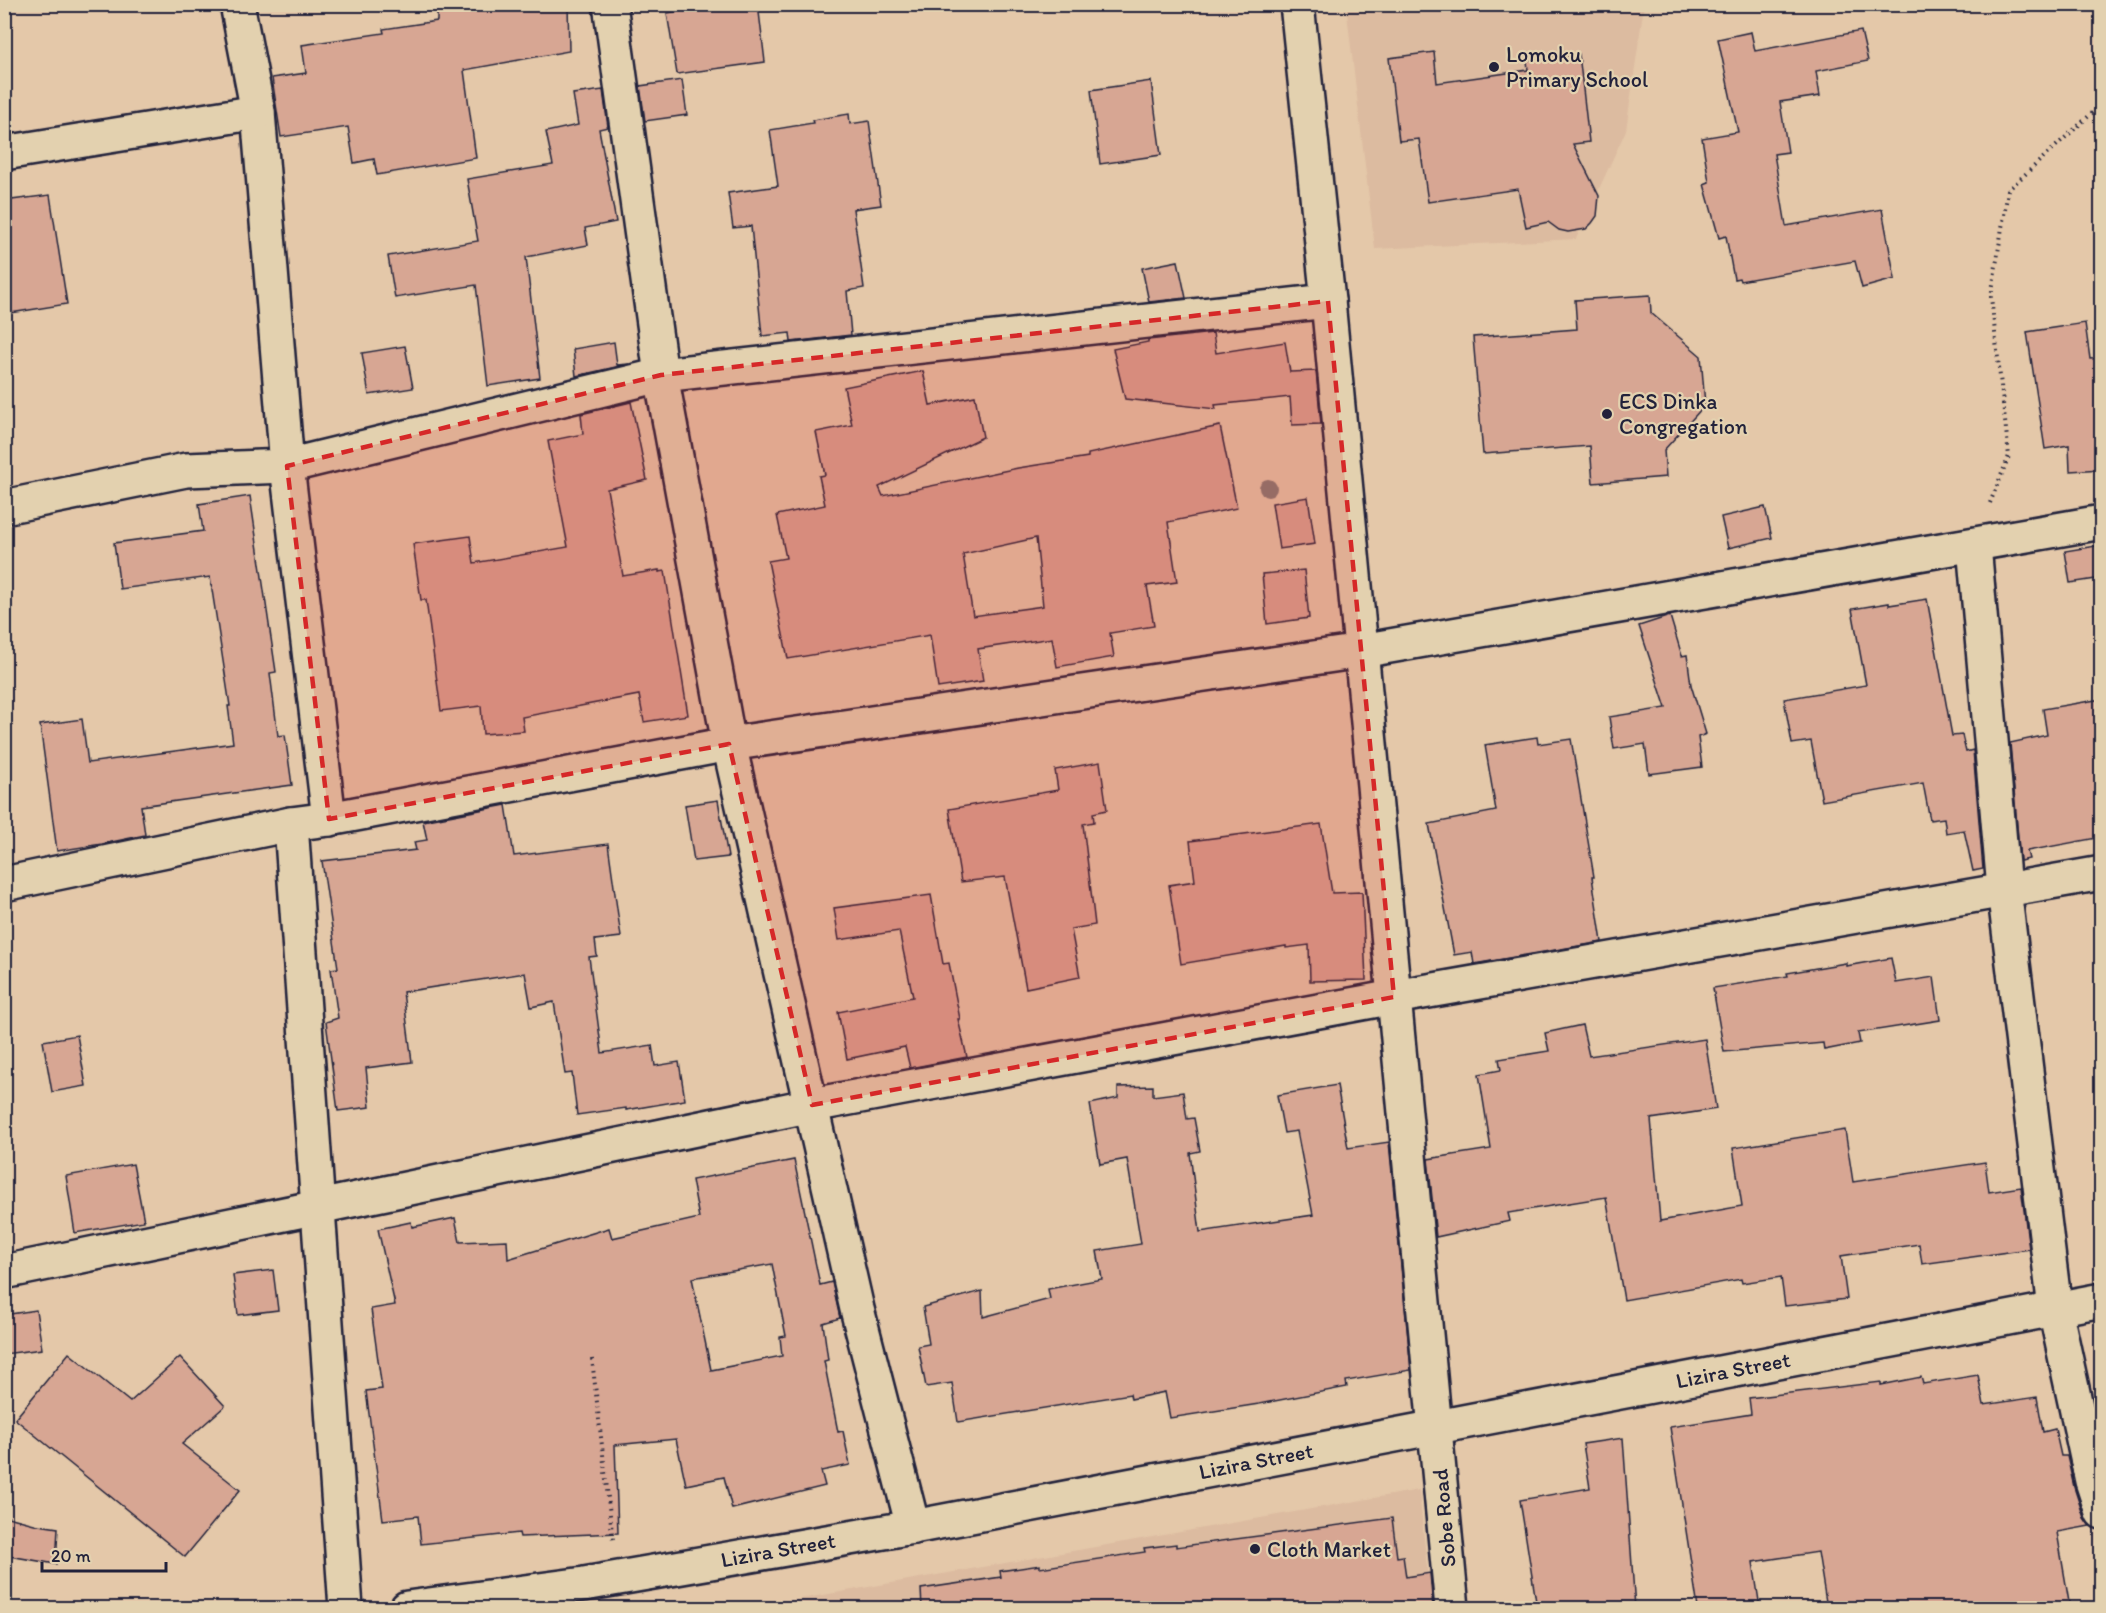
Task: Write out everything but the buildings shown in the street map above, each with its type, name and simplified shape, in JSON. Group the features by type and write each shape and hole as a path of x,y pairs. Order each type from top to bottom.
{"street":[{"path":"237,4 258,112 287,466 329,819"},
{"path":"609,4 661,375 729,744 857,1309 913,1527"},
{"name":"Sobe Road","path":"1297,4 1328,301 1452,1608"},
{"path":"4,153 258,112"},
{"path":"4,507 186,470 287,466 661,375 1328,301"},
{"path":"4,884 291,824 329,819 729,744 1360,651 2102,522"},
{"path":"1974,545 2004,889 2055,1309 2092,1481 2102,1512"},
{"path":"291,824 346,1608"},
{"path":"4,1272 812,1105 1394,997 2102,873"},
{"name":"Lizira Street","path":"407,1608 585,1596 617,1578 913,1527 2102,1300"}],"path":[{"path":"1974,545 2008,456 1991,297 2008,190 2102,104"},
{"path":"592,1359 617,1578"}],"highlighted area":[{"path":"1328,301 1394,997 812,1105 729,744 329,819 287,466 661,375"}],"shaded area":[{"name":"Lomoku Primary School","path":"1346,5 1644,5 1626,130 1576,239 1375,249"},
{"name":"Cloth Market","path":"1419,1490 1431,1608 749,1608"}],"place":[{"name":"Lomoku Primary School","path":"1494,67"},
{"name":"ECS Dinka Congregation","path":"1607,414"},
{"name":"Cloth Market","path":"1255,1549"}]}
